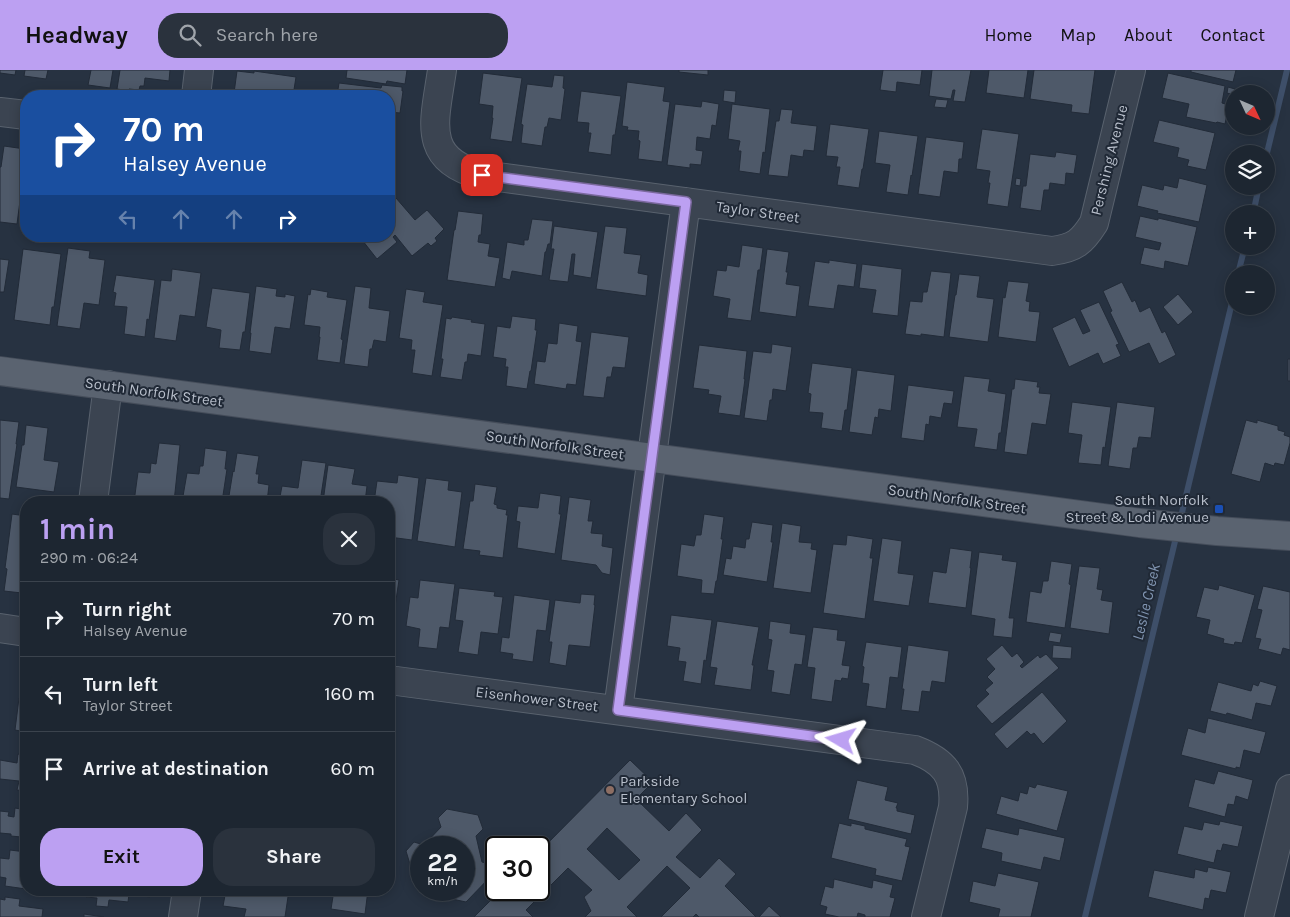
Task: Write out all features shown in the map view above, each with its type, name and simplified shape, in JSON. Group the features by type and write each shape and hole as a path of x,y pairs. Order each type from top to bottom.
{"main road":[{"name":"South Norfolk Street","path":"0,371 1140,523 1208,531 1290,536"}],"street":[{"path":"197,90 200,70"},
{"name":"Taylor Street","path":"442,70 434,130 444,155 455,165 468,172 1052,251 1065,250 1077,244"},
{"name":"Pershing Avenue","path":"1077,244 1094,223 1131,70"},
{"path":"0,112 20,114"},
{"path":"618,710 686,202"},
{"path":"93,496 108,385"},
{"path":"0,628 20,631"},
{"name":"Eisenhower Street","path":"395,681 916,750 927,754 938,761 946,770 952,782 954,794 953,807 926,917"},
{"path":"1259,917 1290,789"},
{"path":"183,917 186,896"}],"building":[{"path":"0,70 16,70 15,75 0,73"},
{"path":"25,70 48,70 46,79 24,76"},
{"path":"91,70 113,70 110,88 88,85"},
{"path":"120,70 170,70 169,81 145,78 144,86 140,86 139,90 117,89"},
{"path":"347,70 407,70 405,84 387,81 386,84 346,78"},
{"path":"679,70 708,70 708,75 679,72"},
{"path":"883,70 922,70 920,85 897,82 896,92 880,90"},
{"path":"932,70 971,70 965,102 953,101 955,90 953,90 951,99 929,96"},
{"path":"989,70 1028,70 1024,98 986,93"},
{"path":"1034,70 1095,70 1089,114 1071,112 1072,105 1030,99"},
{"path":"1191,70 1236,70 1233,82 1191,72"},
{"path":"237,71 254,73 254,71 296,77 294,90 234,90"},
{"path":"483,73 522,78 512,142 490,139 493,106 479,104"},
{"path":"1168,73 1225,86 1222,103 1225,104 1225,124 1186,117 1189,104 1162,98"},
{"path":"554,75 564,76 563,88 565,89 561,120 549,118 547,127 545,127 542,146 521,143 523,125 521,124 527,84 552,87"},
{"path":"627,82 665,87 663,101 670,102 662,162 638,159 639,131 627,130 628,127 622,126"},
{"path":"339,83 381,88 382,85 402,87 400,113 395,113 395,90 338,90"},
{"path":"724,90 736,91 735,103 723,101"},
{"path":"581,91 621,96 611,155 588,152 591,133 588,133 589,123 577,122"},
{"path":"936,99 948,100 946,108 934,107"},
{"path":"702,101 719,104 716,126 712,125 710,139 697,137 696,150 703,151 701,165 690,164 690,168 667,165 675,104 701,107"},
{"path":"732,104 770,109 765,153 763,152 760,174 739,171 741,151 738,151 740,141 728,139"},
{"path":"781,109 793,110 791,123 817,126 814,151 804,150 803,157 791,155 788,177 768,175 776,121 779,121"},
{"path":"1159,120 1215,133 1206,170 1187,166 1189,160 1177,157 1179,148 1153,142"},
{"path":"830,124 869,129 859,188 837,185 840,167 836,167 838,157 826,156"},
{"path":"982,129 1019,134 1008,207 987,204 990,171 976,169"},
{"path":"879,131 918,136 908,195 886,192 890,165 875,163"},
{"path":"926,137 964,142 962,159 959,159 958,173 944,171 940,197 918,194"},
{"path":"4,146 20,148 20,201 17,224 0,222 1,167"},
{"path":"1056,152 1077,155 1074,174 1066,173 1065,185 1050,183 1049,190 1044,190 1041,211 1020,208 1023,186 1026,186 1030,154 1055,157"},
{"path":"1016,178 1021,179 1020,186 1015,185"},
{"path":"1179,178 1207,185 1199,222 1157,213 1158,211 1137,206 1142,185 1163,190 1164,185 1177,188"},
{"path":"395,199 415,220 427,210 444,229 435,238 437,241 431,246 428,243 412,256 395,235"},
{"path":"458,211 483,214 481,235 479,235 478,242 490,244 488,256 500,258 495,287 447,280"},
{"path":"1140,216 1197,227 1188,266 1165,261 1164,269 1140,264 1144,247 1159,250 1161,243 1135,237"},
{"path":"532,219 553,221 550,244 548,244 545,252 542,276 512,271 510,280 502,278 507,242 524,245 524,240 528,240"},
{"path":"554,226 598,232 591,278 573,275 575,254 572,254 568,282 549,280 554,249 551,249"},
{"path":"605,226 627,228 624,253 641,255 638,273 648,275 646,296 596,289"},
{"path":"395,240 397,242 377,259 364,242 395,242"},
{"path":"742,245 763,248 751,321 727,318 730,299 713,296 717,270 726,271 727,265 739,267"},
{"path":"68,248 90,251 89,258 105,260 99,305 84,303 80,329 57,326"},
{"path":"23,249 61,254 50,325 14,320"},
{"path":"767,249 789,252 786,284 800,286 796,317 759,312"},
{"path":"0,259 9,260 4,292 0,292"},
{"path":"829,260 857,264 854,287 838,285 834,309 808,306 815,261 829,263"},
{"path":"862,264 902,269 898,316 872,313 876,290 859,288"},
{"path":"172,269 201,273 195,317 180,315 176,341 154,338 161,280 171,281"},
{"path":"931,271 951,273 944,337 905,334 910,301 922,302 923,292 927,292"},
{"path":"959,274 980,276 977,297 994,299 988,342 949,337"},
{"path":"116,275 155,280 145,337 124,334 127,307 114,306 116,293 113,292"},
{"path":"1008,281 1029,283 1026,301 1030,302 1029,311 1040,312 1036,342 998,337 1003,297 1005,298"},
{"path":"1122,282 1132,302 1135,300 1140,312 1150,307 1162,333 1165,331 1176,355 1159,364 1149,343 1129,352 1110,312 1112,311 1103,291"},
{"path":"256,286 277,289 276,296 285,297 285,294 295,296 290,329 275,327 271,354 249,351"},
{"path":"355,286 371,288 369,308 390,311 386,342 374,340 372,349 370,349 368,367 344,364"},
{"path":"212,288 250,293 245,332 243,332 240,350 219,348 221,330 206,327"},
{"path":"311,289 328,292 327,297 347,300 341,339 343,340 340,363 317,360 320,327 304,325 308,294 310,295"},
{"path":"406,289 425,292 423,302 443,305 432,376 412,373 415,350 411,350 412,340 399,338"},
{"path":"1178,294 1193,312 1178,325 1163,307"},
{"path":"1099,302 1119,344 1116,345 1121,356 1103,364 1098,353 1069,367 1052,328 1075,317 1083,334 1090,331 1080,310"},
{"path":"512,316 536,319 535,330 537,330 527,389 506,386 508,367 505,367 506,359 493,357 497,326 510,328"},
{"path":"452,317 485,324 481,356 468,354 462,380 440,377 446,318 451,319"},
{"path":"559,323 578,326 576,341 582,342 576,385 567,384 566,389 534,384 537,361 545,362 548,343 557,344"},
{"path":"591,332 629,337 625,368 613,367 611,377 607,377 604,398 583,396"},
{"path":"772,344 792,347 786,391 773,389 767,421 744,418 753,351 771,353"},
{"path":"699,345 747,351 740,416 718,413 721,396 708,394 709,390 693,388"},
{"path":"1288,359 1290,359 1290,381 1288,381"},
{"path":"812,363 852,368 847,410 845,410 842,431 821,428 823,413 809,412 811,394 808,393"},
{"path":"857,370 895,375 891,411 879,409 878,418 875,417 872,435 849,432"},
{"path":"964,376 990,379 988,391 1006,394 997,450 974,447 977,429 957,427"},
{"path":"1015,379 1038,382 1037,387 1040,387 1039,393 1051,394 1046,425 1032,423 1027,455 1004,452"},
{"path":"908,385 954,391 952,404 944,403 941,418 930,416 929,425 926,424 924,441 901,438"},
{"path":"1072,402 1111,407 1101,465 1078,463 1082,435 1068,433"},
{"path":"1117,402 1155,407 1151,438 1139,437 1137,448 1133,448 1130,469 1108,466"},
{"path":"0,420 19,422 9,499 0,498"},
{"path":"1246,420 1257,423 1257,420 1278,426 1278,430 1285,432 1284,435 1290,437 1284,465 1275,463 1274,466 1265,463 1260,482 1231,474"},
{"path":"26,425 48,428 44,460 59,462 54,492 16,487"},
{"path":"159,443 180,445 175,496 135,496 138,472 150,473 151,463 156,464"},
{"path":"205,448 227,451 225,469 227,469 223,496 183,496 187,473 199,474 200,466 203,466"},
{"path":"237,453 259,456 256,474 259,474 258,483 269,485 268,496 229,496"},
{"path":"302,460 326,463 321,496 280,496 282,486 298,488"},
{"path":"328,465 355,469 352,484 367,486 366,496 324,496"},
{"path":"398,475 419,478 412,540 395,538 395,496 375,496 377,481 397,483"},
{"path":"426,478 449,481 448,490 462,492 455,547 417,541"},
{"path":"475,484 497,487 494,504 497,505 497,508 507,510 503,558 479,555 480,551 463,549 470,501 473,501"},
{"path":"540,493 561,496 559,514 561,514 555,554 517,548 520,522 516,521 518,506 538,508"},
{"path":"569,497 591,500 588,521 593,521 591,533 603,534 602,546 613,548 610,575 602,573 596,565 561,560"},
{"path":"12,514 20,515 20,593 4,591 7,569 5,568"},
{"path":"704,514 724,517 721,539 723,539 714,594 701,593 702,580 677,576 681,544 694,546 696,535 701,535"},
{"path":"752,522 773,525 771,542 773,542 767,582 723,575 726,558 731,559 733,546 745,548 746,539 749,539"},
{"path":"782,523 801,526 799,542 812,543 811,549 817,550 811,593 773,588"},
{"path":"847,535 873,539 870,558 873,558 865,619 823,613 833,544 846,545"},
{"path":"882,538 902,541 898,573 914,575 909,606 873,601"},
{"path":"950,548 972,551 966,608 928,603 933,571 946,573"},
{"path":"979,552 1003,555 1002,560 1017,562 1009,618 1014,618 1012,638 993,636 995,619 971,615"},
{"path":"1051,561 1072,564 1065,628 1026,622 1030,591 1041,593 1043,581 1048,581"},
{"path":"1079,566 1100,568 1097,589 1103,590 1101,600 1113,602 1109,634 1070,628"},
{"path":"395,579 399,580 395,607"},
{"path":"420,580 455,584 449,628 440,627 437,649 418,647 420,629 406,626 410,597 418,598"},
{"path":"1219,585 1255,595 1242,643 1235,642 1234,645 1223,643 1224,639 1207,634 1210,620 1196,617 1204,587 1218,590"},
{"path":"1263,586 1290,592 1290,650 1283,648 1281,655 1258,649 1261,639 1255,638 1262,610 1257,609"},
{"path":"459,588 495,592 494,596 503,597 498,634 481,632 478,655 458,652 463,621 455,620"},
{"path":"581,594 595,595 590,647 569,645 566,666 549,663 552,642 549,642 555,600 580,603"},
{"path":"514,595 550,600 546,631 537,630 533,662 512,659 513,654 500,652 502,637 509,638"},
{"path":"671,615 712,620 701,684 683,681 686,662 678,661 680,648 667,646"},
{"path":"717,621 759,627 752,665 754,665 751,690 714,685 717,668 710,667"},
{"path":"770,621 791,624 790,633 806,635 802,665 795,664 790,695 771,692 774,671 767,670 772,640 768,639"},
{"path":"813,627 838,630 837,640 846,641 842,665 850,666 848,679 835,680 832,702 811,699 815,668 807,667"},
{"path":"1050,632 1062,634 1060,643 1048,641"},
{"path":"866,642 902,647 898,678 890,677 886,709 866,706 869,684 862,683 864,667 862,666"},
{"path":"908,645 949,651 945,683 932,681 930,692 922,691 919,712 901,710"},
{"path":"1002,645 1012,657 1017,653 1024,662 1020,666 1022,668 1038,655 1040,658 1046,654 1059,668 992,724 976,706 989,694 985,690 993,683 987,677 995,669 986,659"},
{"path":"1053,645 1072,647 1071,659 1052,658"},
{"path":"1260,681 1277,686 1271,706 1256,703 1252,720 1227,713 1226,715 1210,711 1218,682 1251,691 1253,684 1258,686"},
{"path":"1042,692 1067,721 1043,744 1034,733 1031,735 1027,731 1007,749 994,734"},
{"path":"19,698 20,731 15,730"},
{"path":"1208,718 1266,732 1260,754 1244,750 1240,768 1236,767 1236,769 1181,755 1188,728 1205,733"},
{"path":"18,754 20,754 20,790 17,790 19,781 0,779 0,760 17,763"},
{"path":"630,760 653,782 636,799 669,831 686,813 702,830 676,857 700,878 719,858 736,874 725,886 756,917 699,917 696,914 693,917 661,917 690,888 667,866 627,907 637,917 585,917 591,911 584,897 592,890 568,868 550,886 550,841","holes":["607,828 640,860 619,880 587,849"]},
{"path":"1218,771 1253,780 1248,800 1236,796 1234,805 1228,804 1225,817 1188,807 1195,779 1214,784"},
{"path":"857,780 888,787 885,800 898,803 897,811 915,815 911,834 848,819"},
{"path":"1037,784 1068,791 1057,831 996,814 1001,796 1018,801 1020,792 1027,794 1029,786 1035,788"},
{"path":"15,808 20,809 20,837 0,833 0,811 9,812 8,816 14,817"},
{"path":"447,809 478,815 483,829 476,836 482,862 485,863 485,882 475,893 475,836 432,836 441,827 438,818"},
{"path":"1220,821 1243,826 1238,847 1223,844 1221,851 1217,850 1214,863 1177,854 1184,826 1202,830 1204,822 1219,825"},
{"path":"839,823 851,826 851,823 865,826 865,829 907,839 905,846 910,847 902,881 875,875 876,869 831,858"},
{"path":"986,828 1018,835 1019,828 1065,838 1060,861 1044,857 1041,870 1001,861 1002,853 981,848"},
{"path":"410,846 410,864 406,851"},
{"path":"10,850 20,851 20,888 5,886 6,878 0,877 0,858 9,859"},
{"path":"1208,867 1231,872 1226,893 1211,890 1209,899 1205,898 1203,910 1148,897 1154,870 1194,878 1195,869 1207,872"},
{"path":"998,873 1039,882 1031,917 998,917 1000,909 969,902 973,881 995,886"},
{"path":"834,879 872,888 873,880 893,885 890,897 895,898 890,917 865,917 865,915 858,913 857,917 839,917 825,914 827,907 820,905 825,886 833,888"},
{"path":"129,896 128,902 109,900 108,907 96,906 97,898 86,897"},
{"path":"225,896 288,896 285,917 244,917 246,909 223,906"},
{"path":"333,896 367,896 365,914 331,909"},
{"path":"5,897 20,899 19,906 43,909 42,917 0,917 0,899 5,900"},
{"path":"490,901 535,901 526,910 533,917 474,917"},
{"path":"769,906 781,917 759,917"},
{"path":"84,914 104,917 84,917"}],"waterway":[{"name":"Leslie Creek","path":"1269,145 1287,70"},
{"name":"Leslie Creek","path":"1255,205 1257,195"},
{"name":"Leslie Creek","path":"1240,265 1243,255"},
{"name":"Leslie Creek","path":"1180,521 1229,315"},
{"name":"Leslie Creek","path":"1085,917 1177,533"}],"place":[{"name":"South Norfolk Street & Lodi Avenue","path":"1219,509"},
{"name":"Parkside Elementary School","path":"610,790"}],"route":[{"path":"482,175 686,202 618,710 841,740"}]}
